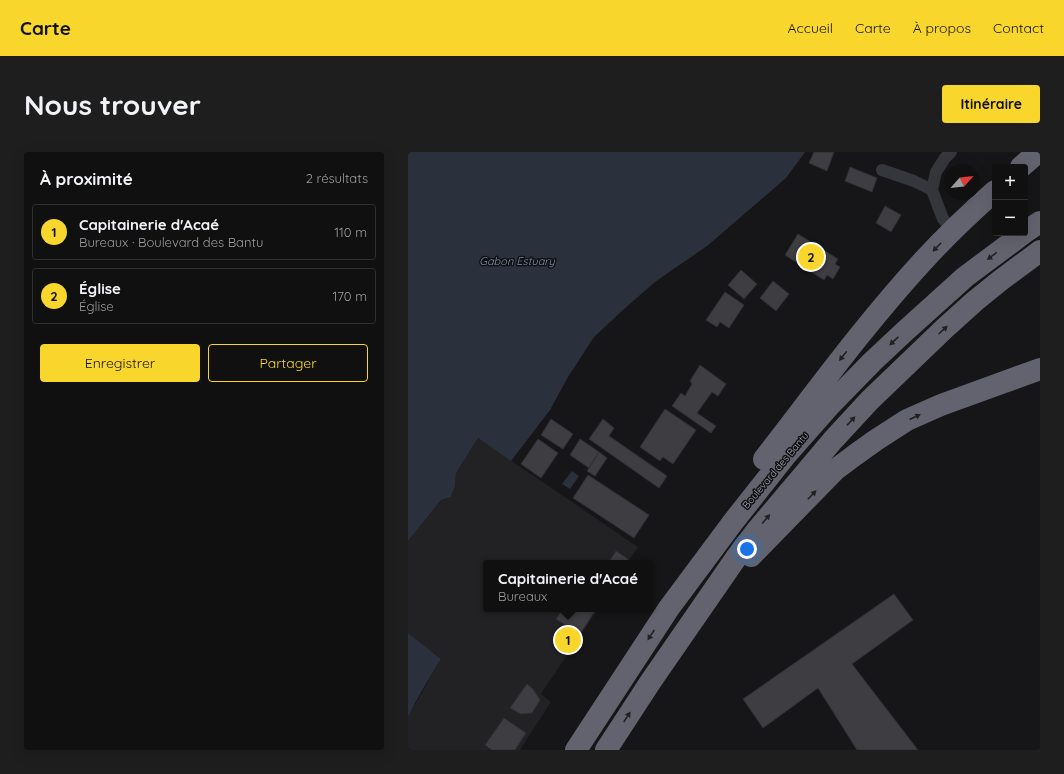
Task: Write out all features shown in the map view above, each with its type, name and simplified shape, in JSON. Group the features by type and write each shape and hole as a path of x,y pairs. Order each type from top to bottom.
{"highway":[{"path":"1024,164 1038,152"},
{"path":"669,608 673,594 681,581 755,471 859,336 923,261 953,230 992,194"},
{"name":"Boulevard des Bantu","path":"1028,230 1040,222"},
{"name":"Boulevard des Bantu","path":"576,750 669,608 760,486 786,455 831,404 872,362 965,277 1020,236"},
{"path":"606,750 723,576 758,529 833,440 870,400 975,301 1040,251"},
{"path":"706,602 835,470 854,455 907,420 941,404 1040,368"},
{"path":"1011,379 1040,375"}],"street":[{"path":"951,152 936,172 932,190 943,219 953,230"},
{"path":"882,170 914,181 932,190"}],"shaded area":[{"path":"478,438 638,547 629,560 483,560 483,612 596,612 541,694 551,702 520,750 408,750 408,717 441,659 408,633 408,541 441,500 451,497 455,486 456,473"}],"water":[{"name":"Gabon Estuary","path":"408,152 805,152 786,178 707,246 655,282 594,337 568,377 550,410 511,461 478,438 456,473 455,486 451,497 441,500 408,541"},
{"path":"572,471 579,476 570,489 562,484"},
{"path":"408,633 441,659 408,717"}],"building":[{"path":"814,152 834,152 827,171 809,163"},
{"path":"850,167 877,178 872,192 845,181"},
{"path":"885,206 901,215 891,232 876,223"},
{"path":"798,234 838,259 835,264 840,267 833,279 827,275 824,280 785,255"},
{"path":"741,270 757,284 744,299 728,285"},
{"path":"773,281 789,294 776,311 760,298"},
{"path":"725,292 744,305 729,328 720,322 717,327 706,320"},
{"path":"700,365 726,384 718,396 712,392 697,413 716,426 711,433 672,406 681,393 685,396 692,384 690,381"},
{"path":"665,409 696,430 673,464 663,457 660,461 640,447"},
{"path":"551,419 573,434 563,449 541,435"},
{"path":"603,419 614,428 609,436 667,476 659,488 589,439"},
{"path":"538,439 558,453 541,478 521,464"},
{"path":"580,439 599,452 589,468 570,455"},
{"path":"599,452 607,458 595,476 587,471"},
{"path":"588,475 649,515 634,538 573,498"},
{"path":"616,551 628,559 628,560 610,560"},
{"path":"894,594 913,620 852,664 918,750 857,750 818,688 763,728 743,699"},
{"path":"561,612 594,612 580,634 556,619"},
{"path":"568,627 580,634 568,653 556,645"},
{"path":"527,684 533,689 540,700 532,713 521,714 510,708"},
{"path":"504,718 526,733 515,750 492,750 485,745"}],"place":[{"name":"Église","path":"811,257"},
{"name":"Capitainerie d'Acaé","path":"568,640"}]}
